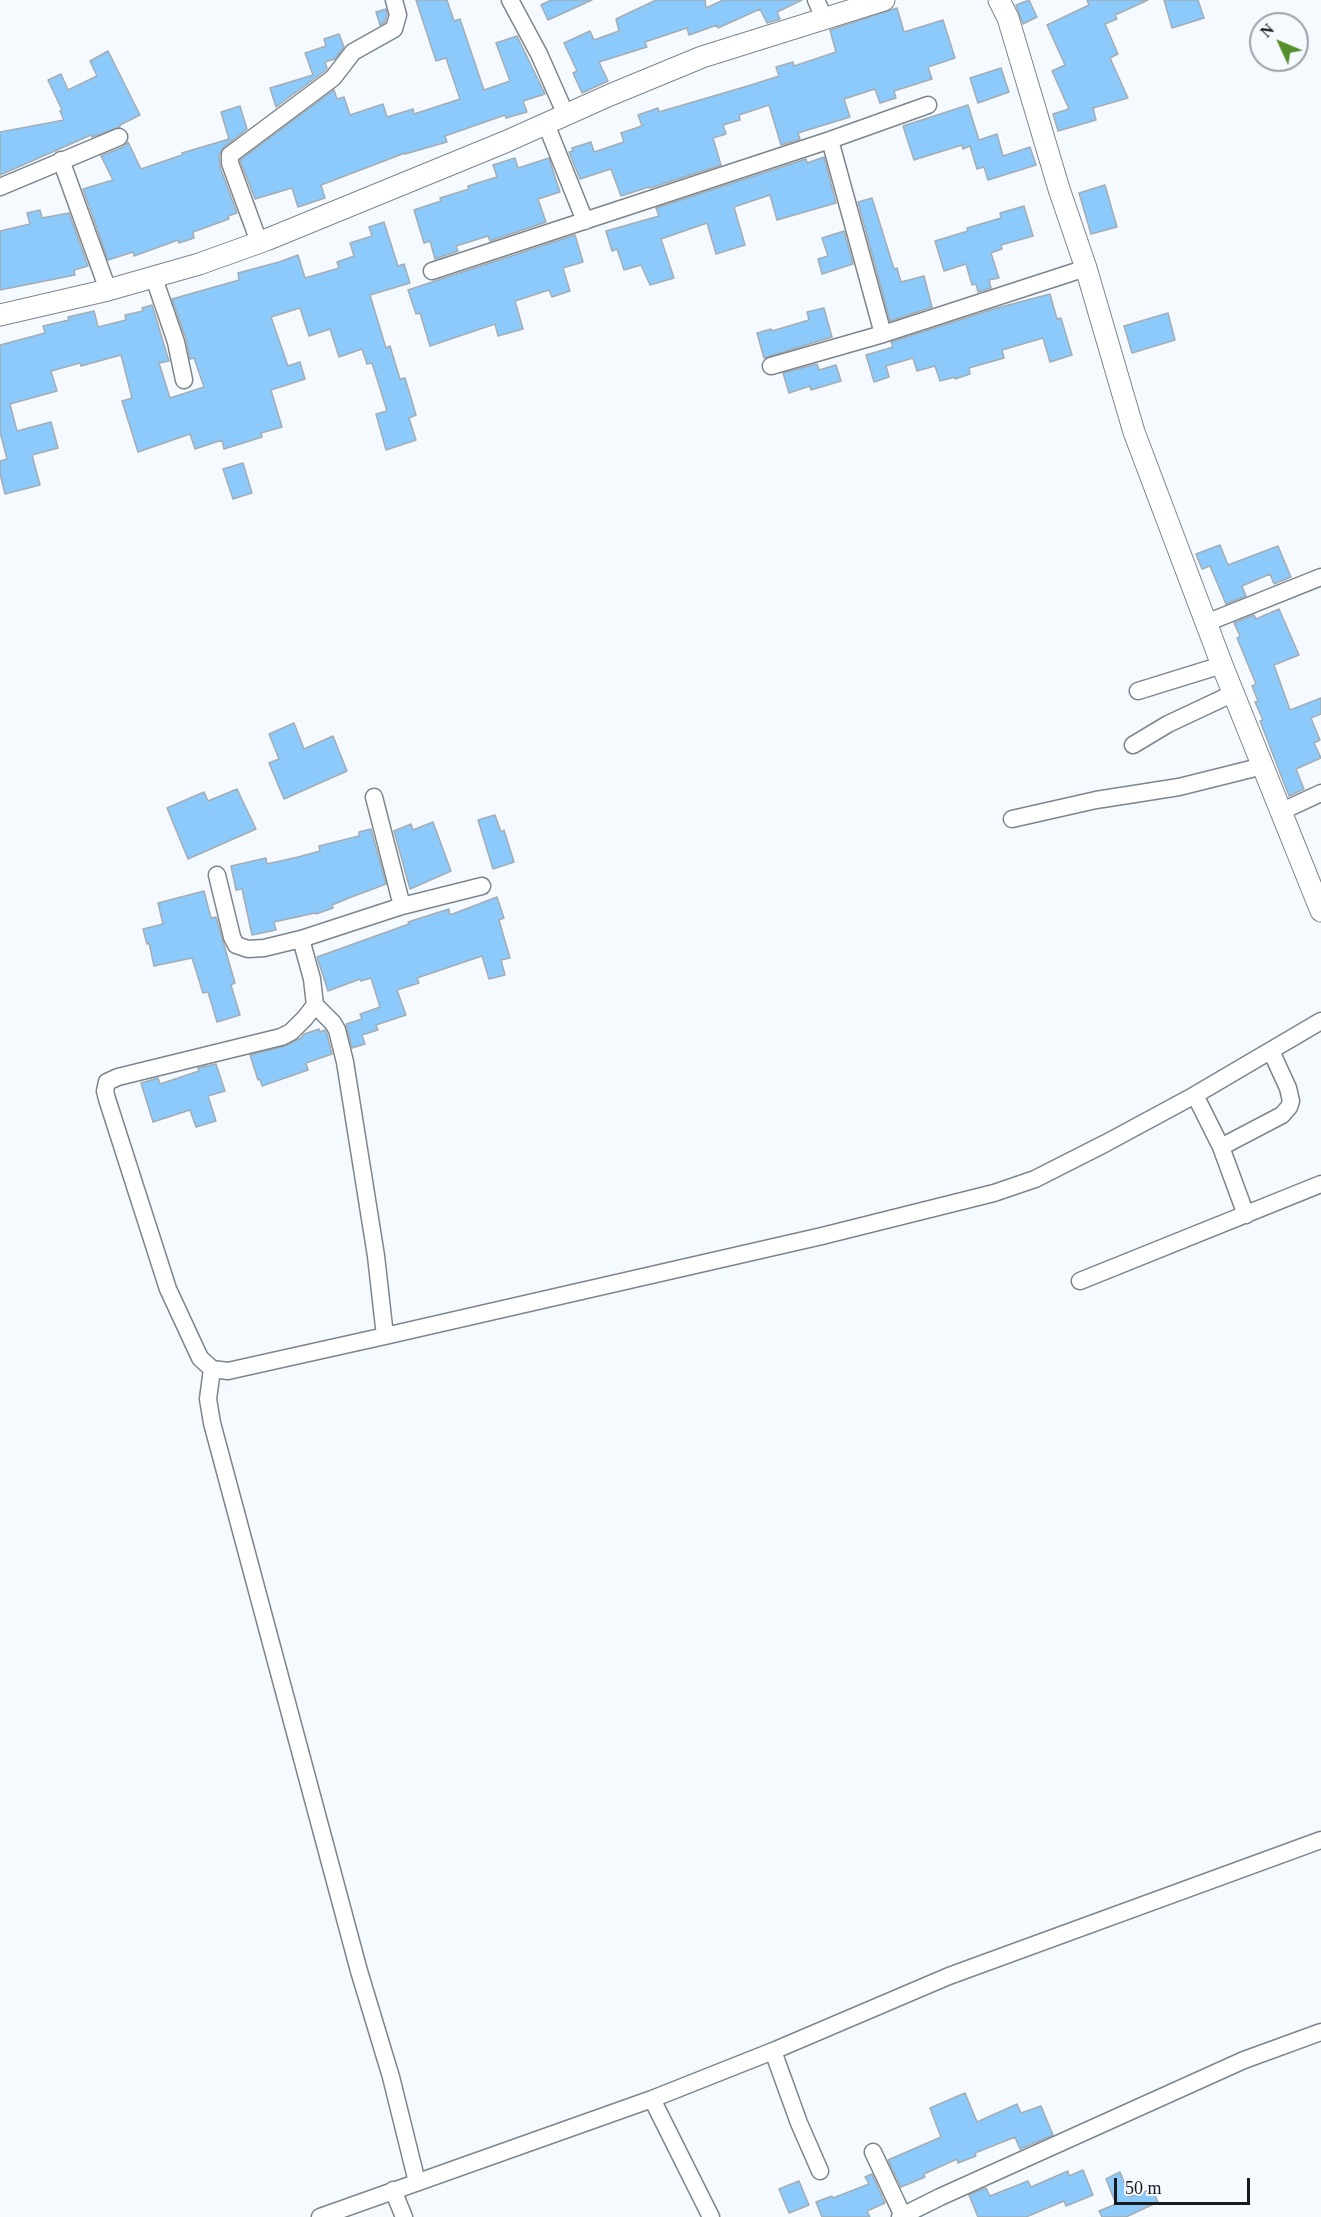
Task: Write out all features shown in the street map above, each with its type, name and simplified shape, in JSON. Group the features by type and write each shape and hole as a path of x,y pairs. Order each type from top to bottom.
{"street":[{"path":"259,242 230,163 230,155 333,78 353,52 362,45 387,35 394,29 398,15 394,0"},
{"path":"510,0 539,54 566,114"},
{"path":"0,315 108,290 199,264 505,142 566,114 820,9 884,0"},
{"path":"999,0 1008,18 1059,189 1086,268 1134,432 1222,664 1321,911"},
{"path":"432,272 830,140 928,105"},
{"path":"546,124 585,221"},
{"path":"0,187 119,137"},
{"path":"830,140 883,334"},
{"path":"61,160 108,290"},
{"path":"771,366 883,334 1086,268"},
{"path":"154,278 176,342 184,380"},
{"path":"1206,623 1321,577"},
{"path":"1138,691 1222,664"},
{"path":"1133,745 1168,724 1234,693"},
{"path":"1012,819 1096,800 1179,787 1263,766"},
{"path":"1280,812 1321,793"},
{"path":"374,797 402,906"},
{"path":"217,875 232,937 236,945 248,949 264,948 301,939 402,906 482,886"},
{"path":"301,939 312,979 315,1005 337,1030 345,1062 376,1256 385,1336"},
{"path":"315,1005 297,1027 281,1037 118,1077 110,1080 105,1086 120,1144 168,1289 200,1358 212,1369 228,1371 385,1336 822,1236 994,1193 1035,1179 1195,1095 1321,1021"},
{"path":"1221,1147 1282,1115 1290,1107 1288,1088 1271,1050"},
{"path":"1195,1095 1221,1147 1246,1215"},
{"path":"1080,1281 1321,1184"},
{"path":"212,1369 208,1399 212,1423 359,1971 391,2077 417,2182"},
{"path":"320,2217 652,2099 773,2051 949,1976 1321,1840"},
{"path":"873,2152 902,2216 1244,2060 1321,2032"},
{"path":"773,2051 799,2123 820,2171"},
{"path":"652,2099 711,2217"},
{"path":"393,2190 404,2217"}],"building":[{"path":"416,0 447,0 454,21 460,19 484,90 510,81 496,43 517,36 545,94 523,101 527,112 506,118 505,115 445,136 447,142 405,153 321,185 325,198 298,207 292,188 255,199 240,160 334,90 337,99 344,97 350,115 383,104 387,117 413,109 414,114 460,99 446,58 436,61"},
{"path":"551,0 592,0 548,20 541,5"},
{"path":"656,0 705,0 706,8 723,0 802,0 777,12 780,19 767,23 760,9 718,28 717,25 689,35 687,28 645,42 647,47 599,62 608,81 582,93 573,73 577,71 564,43 590,31 594,40 619,31 616,19"},
{"path":"1029,0 1037,17 1023,24 1016,5"},
{"path":"1087,0 1148,0 1115,15 1117,19 1105,24 1118,54 1110,58 1128,98 1093,108 1096,120 1058,131 1053,114 1069,109 1052,71 1065,65 1047,25 1089,5"},
{"path":"1164,0 1198,0 1204,18 1172,28"},
{"path":"897,8 904,32 943,20 955,58 928,67 932,79 894,91 896,98 880,103 875,89 844,99 850,117 798,133 800,139 781,145 769,105 739,115 740,120 723,125 726,134 713,138 721,165 650,188 621,196 611,169 580,179 569,152 573,151 572,148 591,142 594,152 624,142 621,133 642,126 638,115 658,108 659,112 751,85 779,76 776,67 793,62 794,66 836,52 830,30"},
{"path":"386,9 385,22 380,25 376,12"},
{"path":"339,34 344,47 335,59 325,62 326,70 276,107 270,88 313,75 305,53 326,46 324,39"},
{"path":"108,51 140,115 120,127 92,137 91,135 0,175 0,132 64,120 60,111 62,110 48,80 61,74 68,90 97,76 90,61"},
{"path":"1001,68 1009,92 978,103 970,78"},
{"path":"968,105 979,140 997,134 1003,156 1030,147 1036,165 988,180 984,167 977,169 970,146 963,149 962,145 914,160 903,126"},
{"path":"240,106 247,129 224,147 219,155 220,167 237,213 228,216 229,219 193,232 194,238 179,243 178,240 134,256 133,252 108,260 83,189 113,180 101,156 123,147 128,142 141,169 182,155 182,153 229,139 221,112"},
{"path":"824,157 836,203 777,220 770,195 734,207 745,245 716,254 707,223 661,239 674,278 650,285 641,265 624,270 617,249 612,251 606,231 659,216 656,208 806,159 807,163"},
{"path":"515,158 518,168 549,158 560,192 538,199 546,222 490,241 488,236 456,246 458,251 435,259 430,241 424,243 414,210 441,201 440,198 469,189 468,186 497,177 493,165"},
{"path":"1105,185 1117,227 1091,234 1079,193"},
{"path":"872,198 894,269 897,268 901,282 924,276 932,307 890,321 858,202"},
{"path":"1024,206 1033,236 1001,245 1002,249 991,253 999,278 989,280 991,288 978,292 976,284 972,285 966,264 944,271 935,241 968,231 967,228 1001,218 1000,213"},
{"path":"40,210 42,218 69,213 88,266 74,270 75,275 0,290 0,231 30,224 27,213"},
{"path":"384,222 398,266 404,264 410,283 370,295 386,348 390,346 400,379 405,378 416,415 409,418 416,440 386,450 376,414 387,411 372,363 367,364 362,349 339,357 330,329 309,336 300,308 271,317 288,366 300,362 305,379 271,390 282,427 261,433 262,437 224,449 222,440 195,449 190,434 138,452 122,401 132,398 121,355 81,366 80,363 51,371 57,391 10,404 17,431 51,422 58,448 32,455 40,485 5,494 0,474 0,461 7,459 0,432 0,345 45,333 43,326 69,320 68,317 94,311 98,327 126,320 125,315 143,311 142,308 152,305 169,361 159,363 170,398 204,387 194,358 190,359 186,339 172,299 239,280 238,273 298,255 305,278 339,268 337,262 354,256 350,243 372,236 369,227"},
{"path":"844,231 853,264 822,274 818,259 828,256 822,238"},
{"path":"575,235 583,262 563,268 570,291 552,297 549,290 515,301 523,329 498,336 495,324 430,346 420,313 416,314 408,290"},
{"path":"1050,294 1057,319 1061,318 1072,355 1050,362 1043,338 1002,350 1004,358 969,368 970,374 955,379 955,377 940,381 935,366 917,371 913,358 886,366 889,377 874,382 866,355 893,347 891,342 997,308"},
{"path":"824,308 832,337 764,358 757,333 809,320 807,312"},
{"path":"1168,313 1175,340 1132,353 1124,326"},
{"path":"817,364 819,370 836,365 841,381 811,390 810,386 789,393 783,373"},
{"path":"243,463 252,493 233,499 223,469"},
{"path":"1220,545 1228,565 1278,546 1291,577 1274,584 1270,574 1242,586 1246,596 1226,604 1210,566 1202,569 1196,554"},
{"path":"1279,609 1299,655 1274,665 1290,710 1321,698 1321,714 1311,718 1320,740 1314,743 1321,758 1296,769 1304,789 1289,796 1260,721 1263,720 1255,702 1258,701 1252,686 1256,684 1237,638 1240,636 1234,623 1254,615 1256,619"},
{"path":"294,723 304,749 333,736 347,771 284,799 269,763 279,759 269,734"},
{"path":"237,789 256,829 188,859 167,808 204,792 208,801"},
{"path":"495,815 501,832 504,830 514,862 493,869 478,820"},
{"path":"433,822 451,871 410,889 394,831 411,824 413,830"},
{"path":"371,829 386,884 332,905 333,908 316,914 274,922 276,930 252,935 242,889 236,890 231,866 266,858 267,864 298,857 320,851 319,846 359,836 359,832"},
{"path":"204,891 211,918 216,917 235,983 231,985 240,1015 217,1022 208,992 203,993 192,958 154,966 143,929 163,924 158,903"},
{"path":"497,897 504,918 499,920 510,958 501,960 505,975 489,979 482,956 417,978 419,983 397,990 406,1015 376,1025 378,1030 362,1035 365,1044 352,1048 346,1024 362,1019 360,1014 380,1007 371,978 361,981 360,979 328,991 317,957 409,924 408,922 449,909 450,915"},
{"path":"319,1029 320,1032 325,1030 332,1054 306,1063 308,1070 262,1086 250,1055 285,1046 304,1034"},
{"path":"216,1064 225,1091 208,1096 216,1121 196,1127 190,1110 153,1122 141,1083 158,1078 160,1084 199,1071 198,1068"},
{"path":"965,2093 977,2122 1017,2104 1021,2113 1041,2106 1053,2135 1020,2149 1015,2137 975,2153 976,2156 958,2163 957,2159 901,2187 888,2160 941,2137 930,2108"},
{"path":"1083,2170 1093,2195 1066,2206 1064,2201 1026,2217 978,2217 969,2195 986,2188 990,2196 1028,2181 1031,2187 1068,2171 1069,2176"},
{"path":"1120,2172 1130,2197 1152,2189 1158,2202 1126,2217 1102,2217 1099,2211 1116,2204 1106,2179"},
{"path":"872,2174 885,2203 867,2211 870,2217 822,2217 816,2202 869,2184 865,2177"},
{"path":"799,2181 809,2205 789,2213 779,2189"}]}
